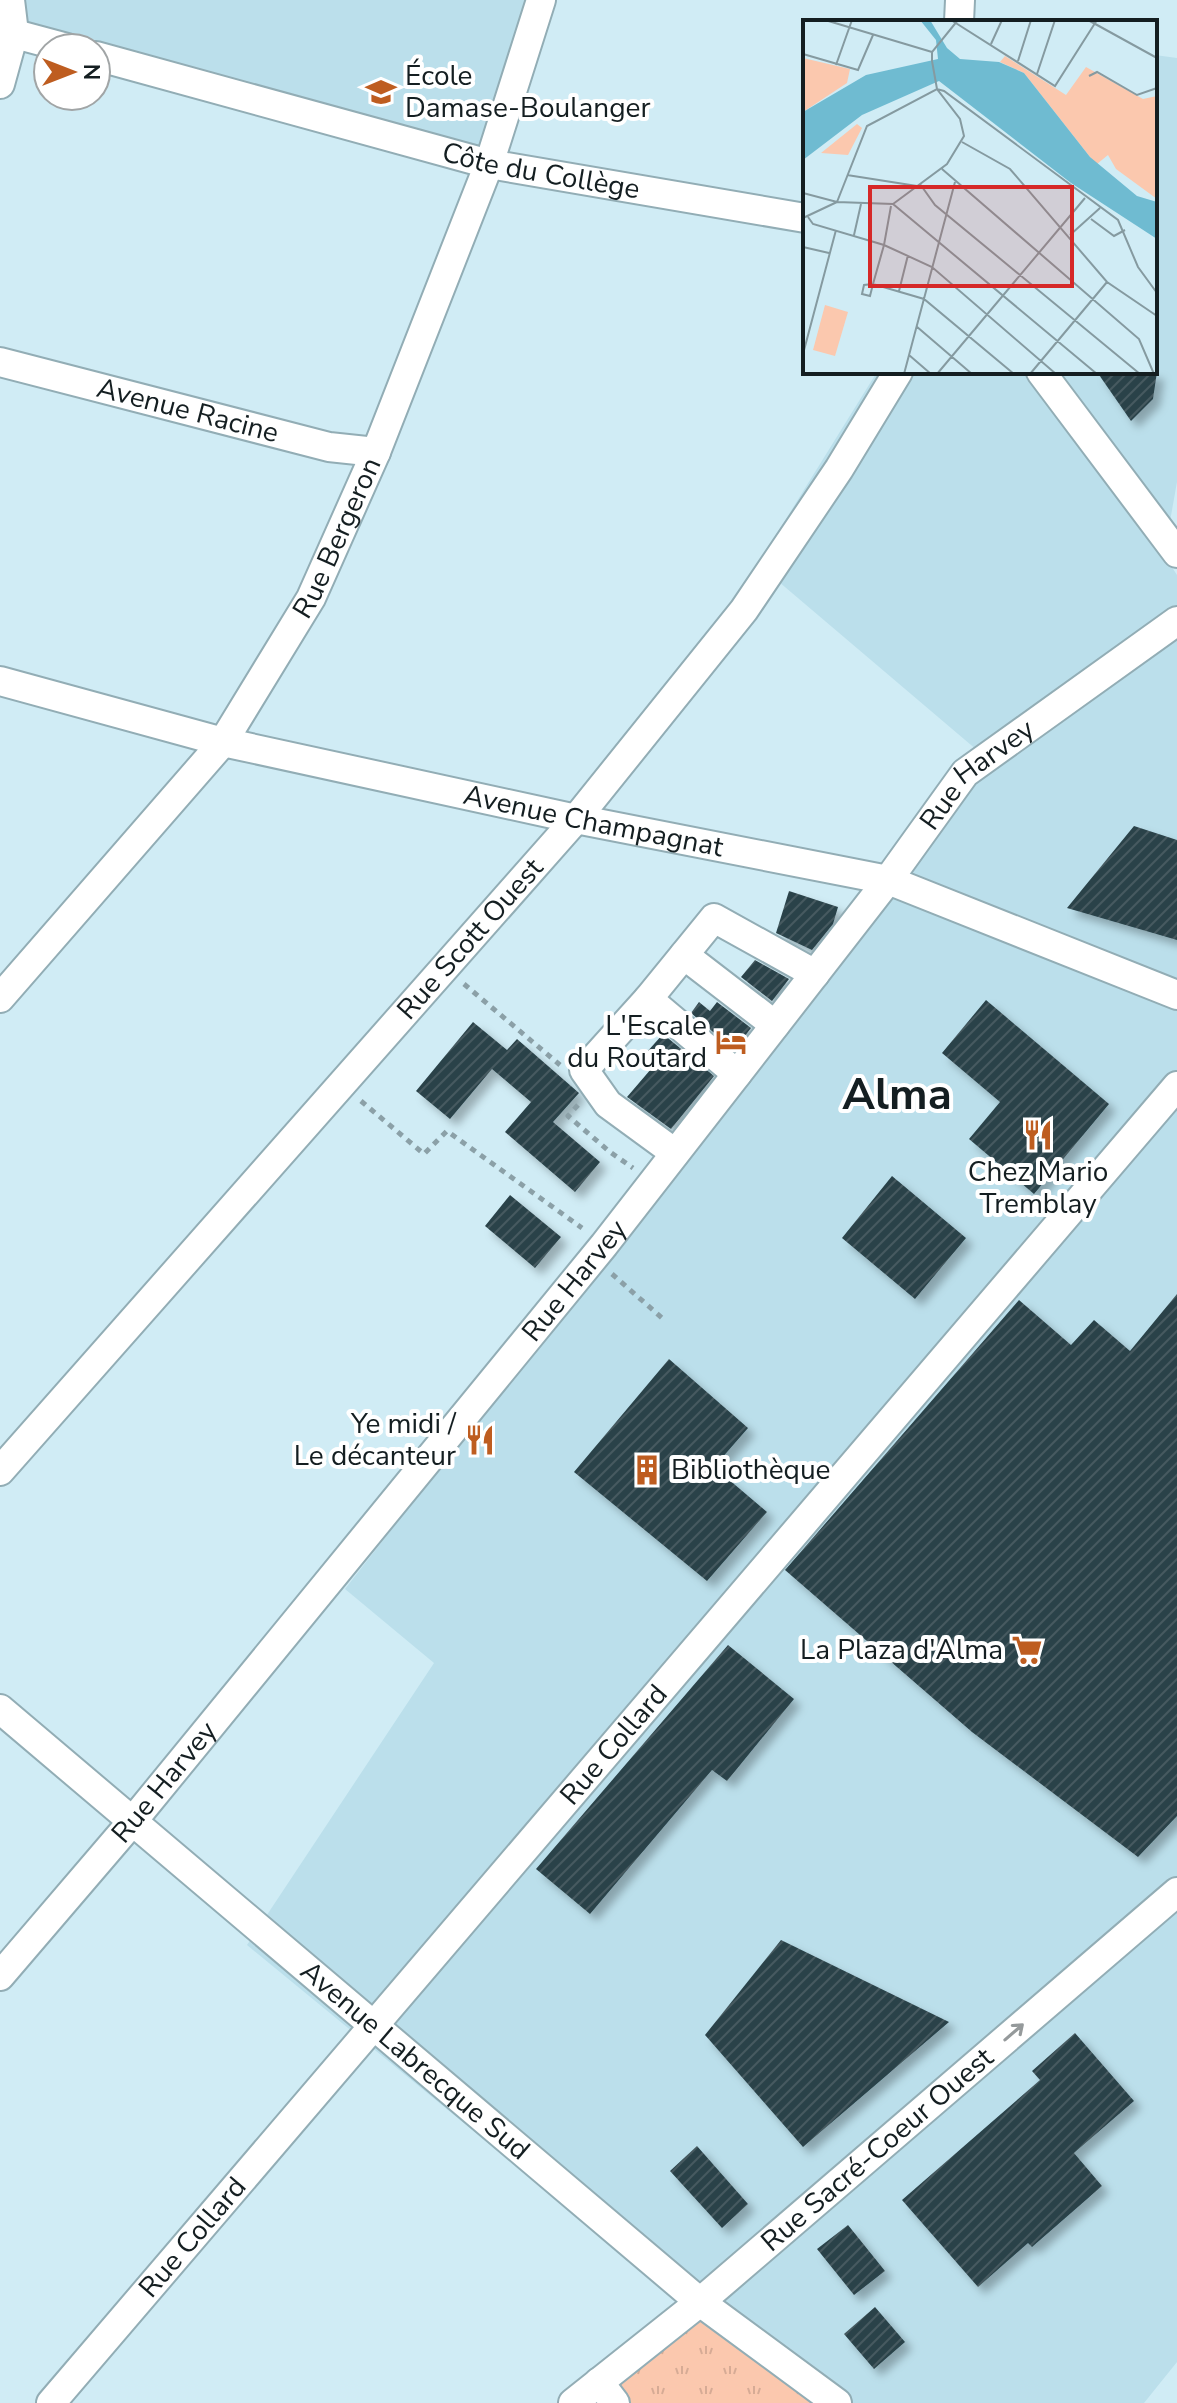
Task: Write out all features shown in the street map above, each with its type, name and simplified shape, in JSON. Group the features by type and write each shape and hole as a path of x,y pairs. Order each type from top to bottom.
{"street":[{"path":"0,84 10,0"},
{"name":"Rue Bergeron","path":"0,998 223,742 311,598 376,452 489,164 541,0"},
{"path":"959,20 960,0"},
{"path":"7,32 32,39"},
{"name":"Côte du Collège","path":"112,60 489,164 803,218"},
{"name":"Avenue Racine","path":"0,362 329,447 376,452"},
{"name":"Rue Scott Ouest","path":"0,1471 576,819 744,610 839,469 897,374"},
{"path":"1043,374 1177,553"},
{"name":"Rue Harvey","path":"0,1976 604,1245 888,880 967,770 1177,621"},
{"name":"Avenue Champagnat","path":"0,681 223,742 576,819 888,880 1177,995"},
{"path":"675,1153 608,1104 584,1070 648,999 714,918 815,974"},
{"path":"684,955 775,1025"},
{"path":"648,999 737,1074"},
{"name":"Rue Collard","path":"51,2403 1177,1086"},
{"name":"Avenue Labrecque Sud","path":"0,1709 700,2302 837,2403"},
{"name":"Rue Sacré-Coeur Ouest","path":"573,2403 607,2392 700,2302 1177,1892"}],"path":[{"path":"444,968 566,1070"},
{"path":"341,1085 424,1154 447,1131 604,1245"},
{"path":"615,1277 662,1318"}],"shaded area":[{"name":"École Damase-Boulanger","path":"0,0 530,0 481,154 112,52 112,32 40,32 0,21"},
{"path":"1157,55 1177,58 1177,482 1164,555 1177,575 1177,2362 1144,2403 835,2403 683,2303 247,1945 434,1663 345,1589 991,762 758,564 876,374 1157,374"}],"green space":[{"path":"700,2302 829,2403 615,2403 599,2382"}],"building":[{"path":"1098,374 1157,374 1153,399 1131,421"},
{"path":"1134,826 1177,840 1177,940 1067,908"},
{"path":"789,891 838,907 833,924 812,950 776,933"},
{"path":"755,960 789,979 772,1001 741,977"},
{"path":"986,1000 1109,1104 1034,1194 969,1139 1000,1102 942,1053"},
{"path":"699,1002 710,1011 717,1002 751,1028 734,1050 691,1013"},
{"path":"473,1022 507,1050 517,1039 579,1093 553,1122 600,1162 575,1192 505,1132 531,1102 492,1069 450,1119 416,1091"},
{"path":"663,1034 714,1076 671,1129 627,1097 657,1062 646,1053"},
{"path":"892,1176 966,1238 915,1299 842,1238"},
{"path":"510,1195 561,1237 535,1268 485,1226"},
{"name":"La Plaza d'Alma","path":"1177,1294 1177,1816 1138,1857 972,1732 785,1570 1019,1300 1071,1345 1094,1320 1130,1351"},
{"name":"Bibliothèque","path":"669,1359 748,1428 714,1467 767,1512 707,1581 574,1472"},
{"path":"728,1645 794,1699 727,1781 712,1770 590,1914 536,1869"},
{"path":"781,1940 949,2022 803,2147 705,2035"},
{"path":"1075,2033 1134,2101 1074,2153 1102,2186 1032,2247 1028,2243 978,2287 902,2200 1040,2080 1032,2071"},
{"path":"697,2146 748,2204 722,2228 670,2171"},
{"path":"848,2225 885,2271 854,2295 817,2249"},
{"path":"875,2307 905,2342 874,2369 844,2334"}],"place":[{"name":"École Damase-Boulanger","path":"381,92"},
{"name":"L'Escale du Routard","path":"731,1042"},
{"name":"Chez Mario Tremblay","path":"1038,1135"},
{"name":"Ye midi / Le décanteur","path":"480,1440"},
{"name":"Bibliothèque","path":"647,1470"},
{"name":"La Plaza d'Alma","path":"1027,1650"}],"district":[{"name":"Alma","path":"897,1095"}]}
